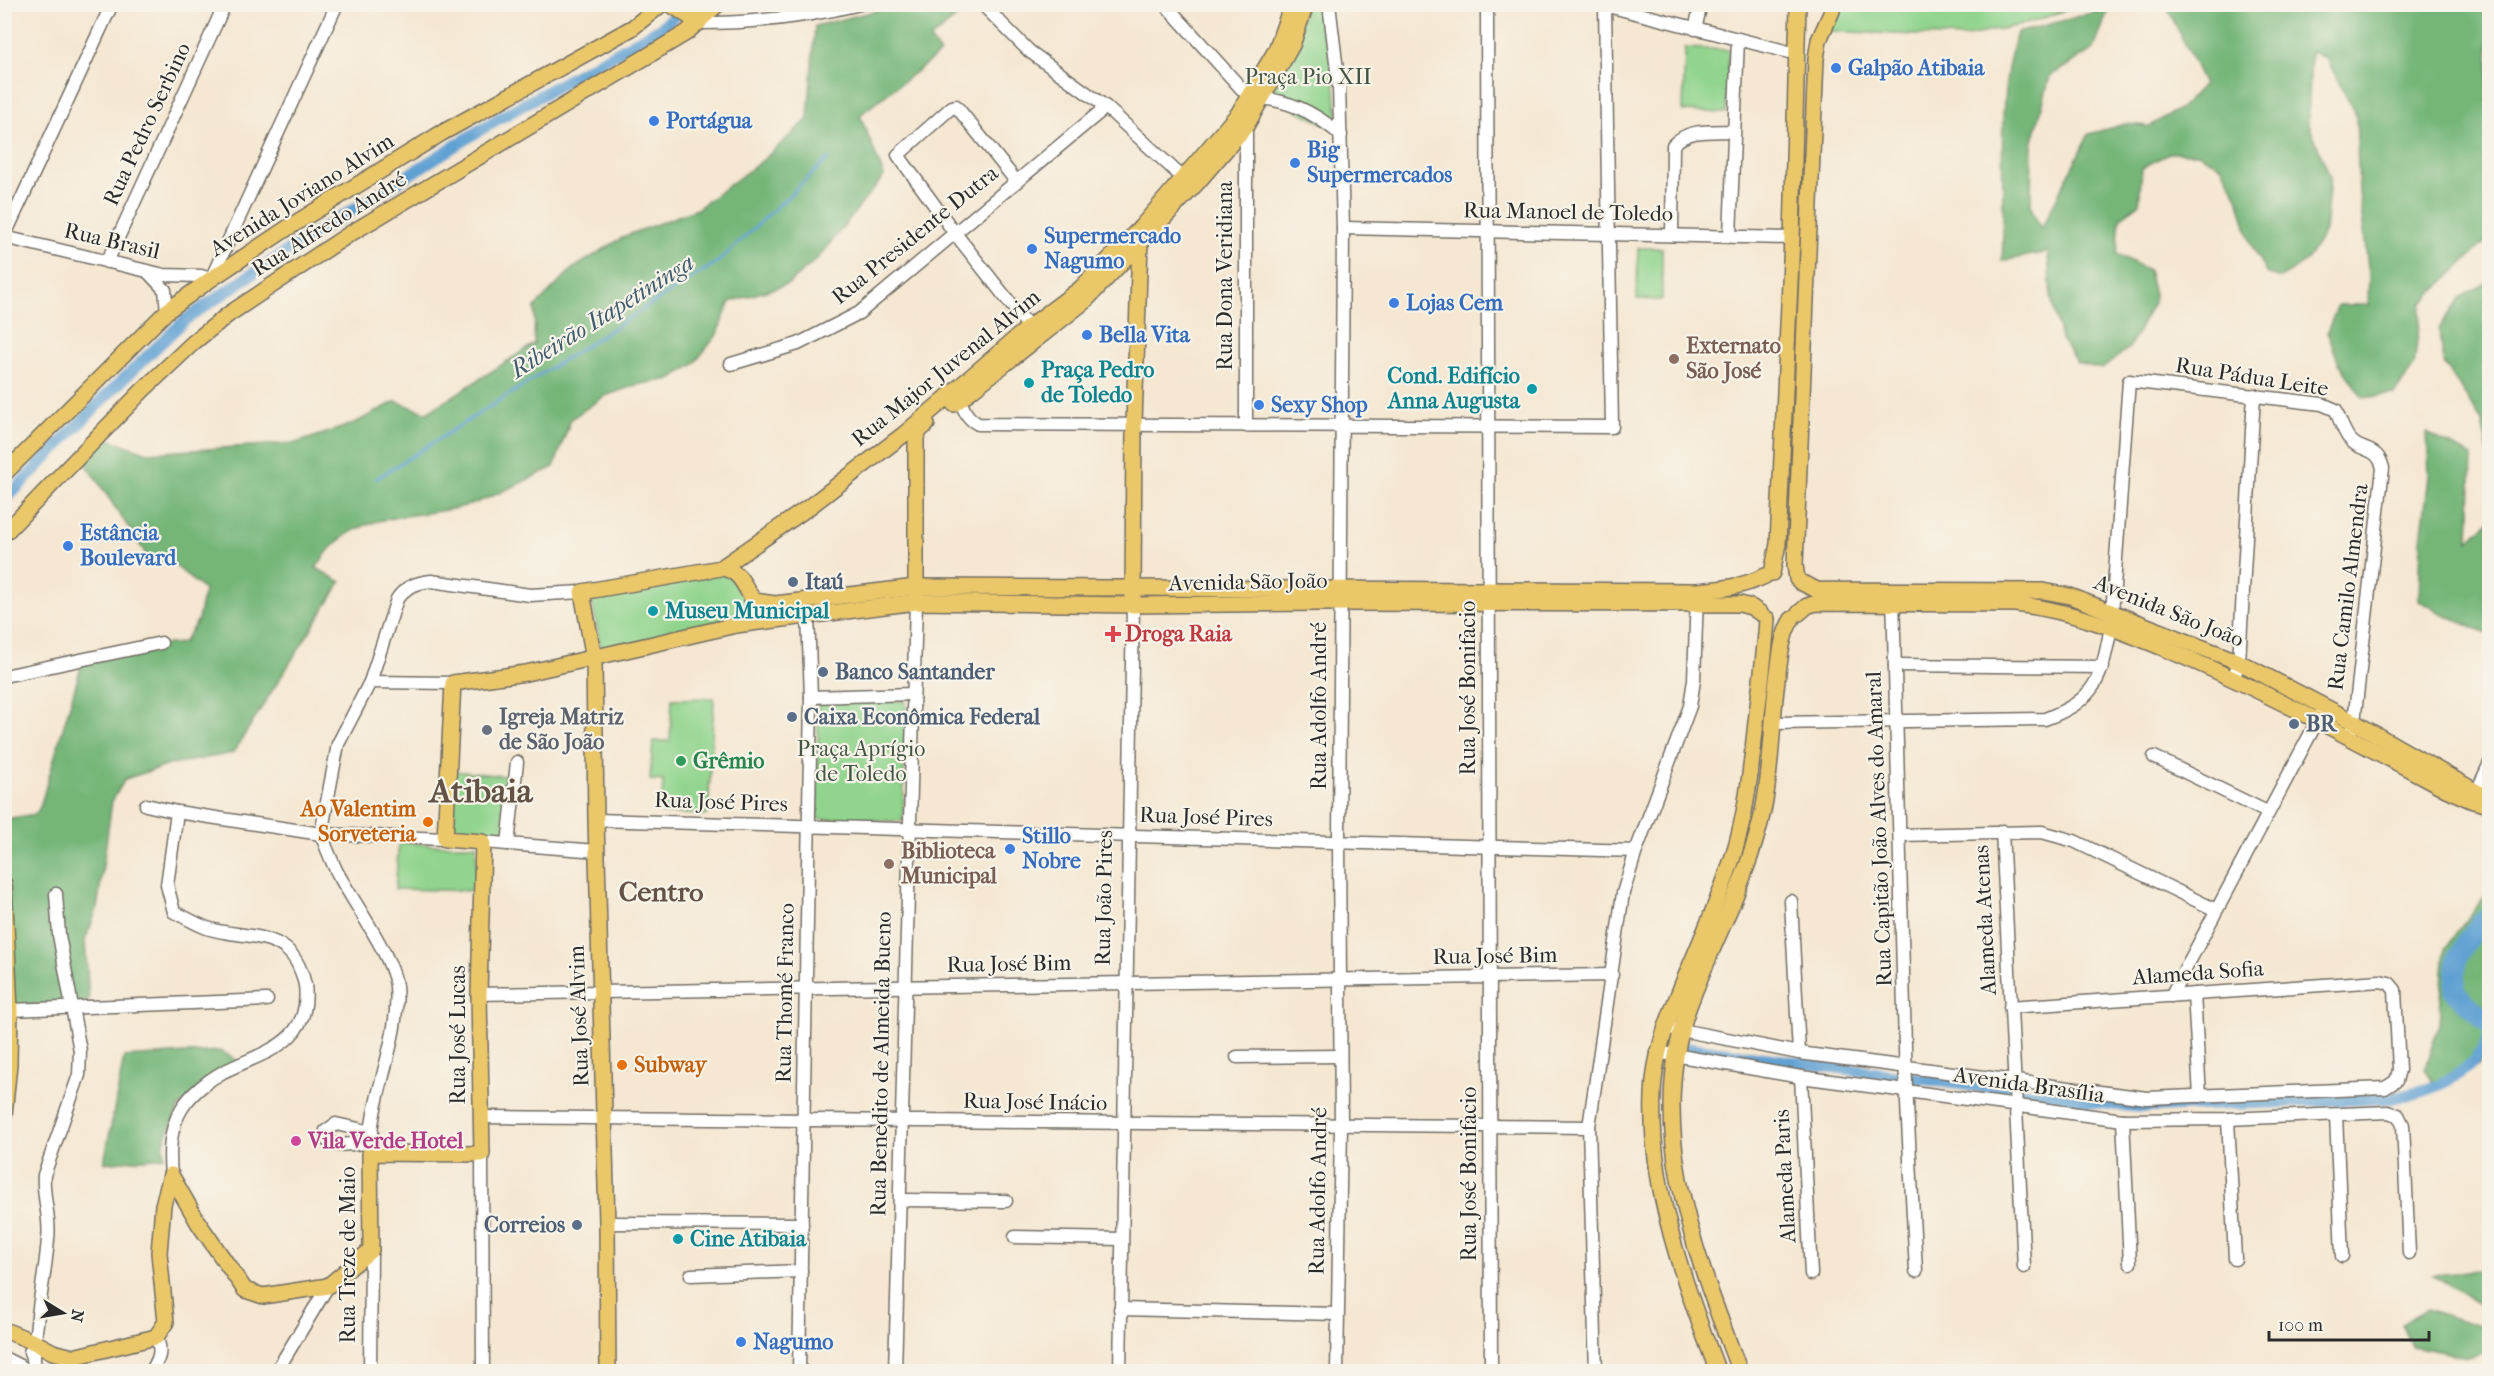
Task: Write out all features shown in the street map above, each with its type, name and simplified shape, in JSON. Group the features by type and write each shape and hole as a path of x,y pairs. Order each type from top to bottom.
{"main road":[{"name":"Rua Alfredo André","path":"4,534 143,390 194,342 229,314 348,235 648,57 718,4"},
{"path":"1256,98 1292,4"},
{"path":"1256,98 1292,45 1306,4"},
{"path":"1740,1371 1696,1255 1679,1183 1673,1128 1676,1055 1681,1030 1755,845 1766,794 1783,639 1804,598 1795,565 1816,58 1819,40 1832,4"},
{"name":"Avenida Joviano Alvim","path":"4,474 167,311 211,279 440,134 622,34 648,11 669,5"},
{"path":"669,5 696,21"},
{"path":"1798,12 1804,28 1814,30 1825,27"},
{"path":"1768,575 1779,544 1792,238 1798,12"},
{"name":"Rua Major Juvenal Alvim","path":"918,433 1029,327 1080,289 1142,226 1190,182 1246,126 1256,98"},
{"name":"Rua Major Juvenal Alvim","path":"721,568 809,507 958,395 1045,335 1085,302 1140,246 1190,182 1238,114 1256,98"},
{"path":"1134,424 1142,226"},
{"name":"Rua João Pires","path":"1133,605 1134,424"},
{"name":"Rua Benedito de Almeida Bueno","path":"916,595 918,433"},
{"path":"896,441 909,443 916,456"},
{"path":"582,592 721,568 734,572 750,595 736,625"},
{"path":"1718,1371 1681,1271 1668,1221 1656,1150 1652,1096 1657,1052 1665,1027 1724,882 1741,829 1752,761 1764,616 1754,598 1759,582 1768,575 1786,572 1799,581"},
{"name":"Avenida São João","path":"1697,597 1748,584 1768,575"},
{"name":"Avenida São João","path":"1799,581 1817,590 1894,598"},
{"name":"Avenida São João","path":"1069,597 1133,590 1259,597"},
{"name":"Avenida São João","path":"1795,616 1816,603 2043,591 2070,596 2239,662 2354,722 2386,748 2490,803"},
{"name":"Rua José Alvim","path":"582,592 594,659 596,820 605,1118 608,1371"},
{"name":"Avenida São João","path":"750,595 754,601 775,604 916,595 1069,597 1133,605 1259,597 1697,597 1751,607 1764,616"},
{"name":"Avenida São João","path":"453,683 526,673 736,625 808,615 916,595"},
{"name":"Avenida São João","path":"1962,597 2044,607 2111,627 2234,677 2349,737 2386,748"},
{"path":"1764,616 1775,621 1795,616"},
{"path":"453,683 445,839 483,842"},
{"path":"2276,699 2283,684"},
{"name":"Rua José Lucas","path":"482,1154 479,994 483,842"},
{"path":"4,884 10,1010 9,1064 4,1115"},
{"path":"370,1143 482,1154"},
{"name":"Rua Treze de Maio","path":"370,1143 371,1250"},
{"path":"171,1175 199,1224 245,1290 263,1296 328,1286 371,1250"},
{"path":"4,1330 53,1352 73,1357 156,1337 166,1322 159,1253 163,1205 171,1175"}],"street":[{"path":"4,237 112,4"},
{"name":"Rua Pedro Serbino","path":"107,262 225,4"},
{"path":"211,279 337,4"},
{"path":"696,21 738,23 832,12 860,4"},
{"path":"982,4 1029,51 1106,107 1190,182"},
{"path":"1165,4 1256,98 1281,100 1301,107 1321,118 1341,135"},
{"name":"Rua Adolfo André","path":"1329,4 1339,87 1343,228 1339,980 1341,1125 1337,1371"},
{"name":"Rua José Bonifacio","path":"1487,4 1491,1371"},
{"path":"1695,28 1701,4"},
{"path":"958,395 969,420 978,424 1612,427 1610,233 1602,5 1797,54"},
{"path":"1730,236 1738,39"},
{"path":"1016,181 956,106 952,107 898,155 954,232 1029,327 1045,335"},
{"name":"Rua Presidente Dutra","path":"731,364 798,344 859,313 1106,107"},
{"name":"Rua Dona Veridiana","path":"1246,126 1246,426"},
{"path":"1672,235 1673,145 1681,137 1691,132 1733,131"},
{"name":"Rua Manoel de Toledo","path":"1343,228 1792,238"},
{"name":"Rua Brasil","path":"4,237 164,275 201,276 211,279"},
{"path":"147,271 165,290 167,311"},
{"name":"Rua Pádua Leite","path":"2113,611 2129,381 2322,404 2336,410 2349,439 2361,448 2373,451 2380,458"},
{"path":"2234,677 2239,662 2254,395"},
{"name":"Rua Camilo Almendra","path":"2349,737 2354,722 2383,468 2380,458"},
{"path":"321,834 338,744 370,682 397,599 410,586 431,581 530,595 582,592"},
{"name":"Rua Benedito de Almeida Bueno","path":"895,1371 916,595"},
{"path":"1596,1371 1589,1127 1623,892 1689,706 1694,680 1697,597"},
{"name":"Rua Capitão João Alves do Amaral","path":"1894,598 1906,1087 1916,1271"},
{"name":"Rua João Pires","path":"1120,1371 1133,605"},
{"path":"1773,723 2046,719 2070,710 2089,694 2103,667 2113,611"},
{"name":"Rua Thomé Franco","path":"799,1371 811,697 808,615"},
{"path":"4,675 161,643"},
{"path":"1895,665 2103,667"},
{"path":"370,682 453,683"},
{"path":"811,697 913,694"},
{"path":"2171,996 2325,706"},
{"path":"2154,757 2267,812"},
{"path":"508,843 517,762"},
{"path":"2475,796 2490,763"},
{"path":"146,805 177,812 321,834 445,839"},
{"path":"171,1175 169,1144 181,1109 199,1089 222,1072 269,1052 289,1037 301,1022 307,999 300,971 286,949 273,942 208,928 174,912 167,885 177,812"},
{"name":"Rua José Pires","path":"596,820 1636,851"},
{"path":"1900,835 2002,831 2042,832 2074,841 2216,910"},
{"name":"Alameda Atenas","path":"2002,831 2024,1267"},
{"name":"Rua Treze de Maio","path":"321,834 336,870 378,943 396,984 391,1036 370,1143"},
{"path":"483,842 597,851"},
{"path":"33,1365 34,1342 49,1238 49,1215 43,1186 44,1175 79,1075 78,1032 71,1007 59,935 56,894"},
{"path":"1791,900 1799,1053"},
{"name":"Rua José Bim","path":"479,994 1612,975"},
{"name":"Alameda Sofia","path":"2010,1007 2380,981 2389,983 2394,990 2399,1070 2396,1081"},
{"path":"2194,994 2200,1096"},
{"path":"10,1010 267,1000"},
{"name":"Avenida Brasília","path":"1665,1027 1799,1053 1906,1068 2014,1092 2123,1120 2228,1119 2388,1112 2398,1115 2403,1125 2409,1253"},
{"name":"Avenida Brasília","path":"1657,1052 1801,1077 1906,1087 2147,1098 2385,1088 2396,1081"},
{"path":"1237,1057 1340,1056"},
{"name":"Alameda Paris","path":"1801,1077 1811,1274"},
{"path":"2336,1115 2342,1256"},
{"name":"Rua José Inácio","path":"481,1117 1589,1127"},
{"path":"2228,1119 2235,1259"},
{"path":"2123,1120 2130,1263"},
{"name":"Rua José Lucas","path":"482,1154 483,1371"},
{"path":"900,1200 1006,1201"},
{"path":"607,1223 802,1224"},
{"path":"1015,1237 1121,1239"},
{"name":"Rua Treze de Maio","path":"370,1371 371,1250"},
{"path":"691,1275 801,1271"},
{"path":"276,1371 328,1286"},
{"path":"1120,1309 1337,1314"},
{"path":"4,1336 28,1348 33,1365 38,1371"},
{"path":"151,1371 158,1360 161,1348 156,1337"},
{"path":"58,1371 73,1357"},
{"path":"4,1358 33,1365"}],"green space":[{"path":"898,5 972,5 930,39 940,53 860,115 884,176 818,258 788,284 730,302 716,336 693,365 670,379 636,385 605,396 571,419 554,467 475,503 367,525 351,532 333,545 316,568 341,582 233,753 169,765 125,779 112,801 97,909 85,940 89,1001 11,1008 6,819 36,814 40,807 83,660 183,643 198,620 204,590 170,561 154,566 81,456 100,436 148,453 296,443 353,424 396,401 427,413 534,344 535,307 572,269 625,236 697,209 763,160 808,119 815,26"},
{"name":"Praça Pio XII","path":"1307,5 1327,5 1339,131 1267,96"},
{"path":"1838,5 2080,5 2029,23 1963,37 1829,31"},
{"path":"2166,5 2489,5 2487,240 2422,303 2414,366 2394,394 2363,398 2339,363 2327,332 2338,305 2368,305 2369,275 2359,192 2356,116 2327,59 2311,51 2308,121 2330,177 2325,231 2306,261 2280,279 2266,273 2250,242 2238,197 2221,166 2198,153 2169,153 2142,168 2139,204 2120,218 2117,254 2148,270 2155,299 2129,348 2102,369 2077,363 2061,339 2051,297 2048,252 2002,261 2003,117 2005,88 2017,33 2109,8 2094,49 2050,76 2032,145 2031,207 2041,229 2089,134 2125,124 2150,126 2182,107 2204,84"},
{"path":"1685,48 1729,50 1726,113 1683,111"},
{"path":"1638,248 1662,248 1662,300 1637,299"},
{"path":"2489,281 2489,457 2482,421 2444,363 2439,329 2461,297"},
{"path":"2427,433 2472,456 2469,540 2489,521 2489,634 2439,612 2419,600 2421,540 2429,476"},
{"path":"727,570 748,598 736,623 601,650 591,595"},
{"name":"Grêmio","path":"714,698 708,815 661,813 663,781 650,780 653,741 670,741 672,699"},
{"name":"Praça Aprígio de Toledo","path":"906,701 903,821 817,819 818,703"},
{"path":"454,771 514,777 505,840 451,835"},
{"path":"399,842 476,845 477,891 395,889"},
{"path":"2489,893 2489,1057 2461,1077 2437,1088 2425,1068 2439,1024 2445,948"},
{"path":"220,1051 241,1062 179,1107 164,1142 164,1157 104,1163 124,1057"},
{"path":"2489,1270 2489,1311 2432,1275"},
{"path":"2426,1309 2489,1329 2489,1352 2469,1357 2412,1346 2402,1324"}],"waterway":[{"path":"4,501 111,391 185,320 267,264 496,120 661,28 687,4"},
{"name":"Ribeirão Itapetininga","path":"376,479 719,261 829,158"},
{"path":"2490,917 2480,923 2457,957 2455,992 2490,1025"},
{"path":"1690,1048 2117,1105 2148,1107 2395,1098 2410,1095 2439,1085 2465,1069 2484,1047 2490,1033"}],"place":[{"name":"Galpão Atibaia","path":"1836,68"},
{"name":"Portágua","path":"654,121"},
{"name":"Big Supermercados","path":"1295,163"},
{"name":"Supermercado Nagumo","path":"1032,249"},
{"name":"Lojas Cem","path":"1394,303"},
{"name":"Bella Vita","path":"1087,335"},
{"name":"Externato São José","path":"1674,359"},
{"name":"Praça Pedro de Toledo","path":"1029,383"},
{"name":"Cond. Edifício Anna Augusta","path":"1532,389"},
{"name":"Sexy Shop","path":"1259,405"},
{"name":"Estância Boulevard","path":"68,546"},
{"name":"Itaú","path":"793,582"},
{"name":"Museu Municipal","path":"653,611"},
{"name":"Droga Raia","path":"1113,634"},
{"name":"Banco Santander","path":"823,672"},
{"name":"Caixa Econômica Federal","path":"792,717"},
{"name":"BR","path":"2294,724"},
{"name":"Igreja Matriz de São João","path":"487,730"},
{"name":"Grêmio","path":"681,761"},
{"name":"Ao Valentim Sorveteria","path":"428,822"},
{"name":"Stillo Nobre","path":"1010,849"},
{"name":"Biblioteca Municipal","path":"889,864"},
{"name":"Subway","path":"622,1065"},
{"name":"Vila Verde Hotel","path":"296,1141"},
{"name":"Correios","path":"577,1225"},
{"name":"Cine Atibaia","path":"678,1239"},
{"name":"Nagumo","path":"741,1342"}],"district":[{"name":"Atibaia","path":"481,791"},
{"name":"Centro","path":"661,891"}]}
